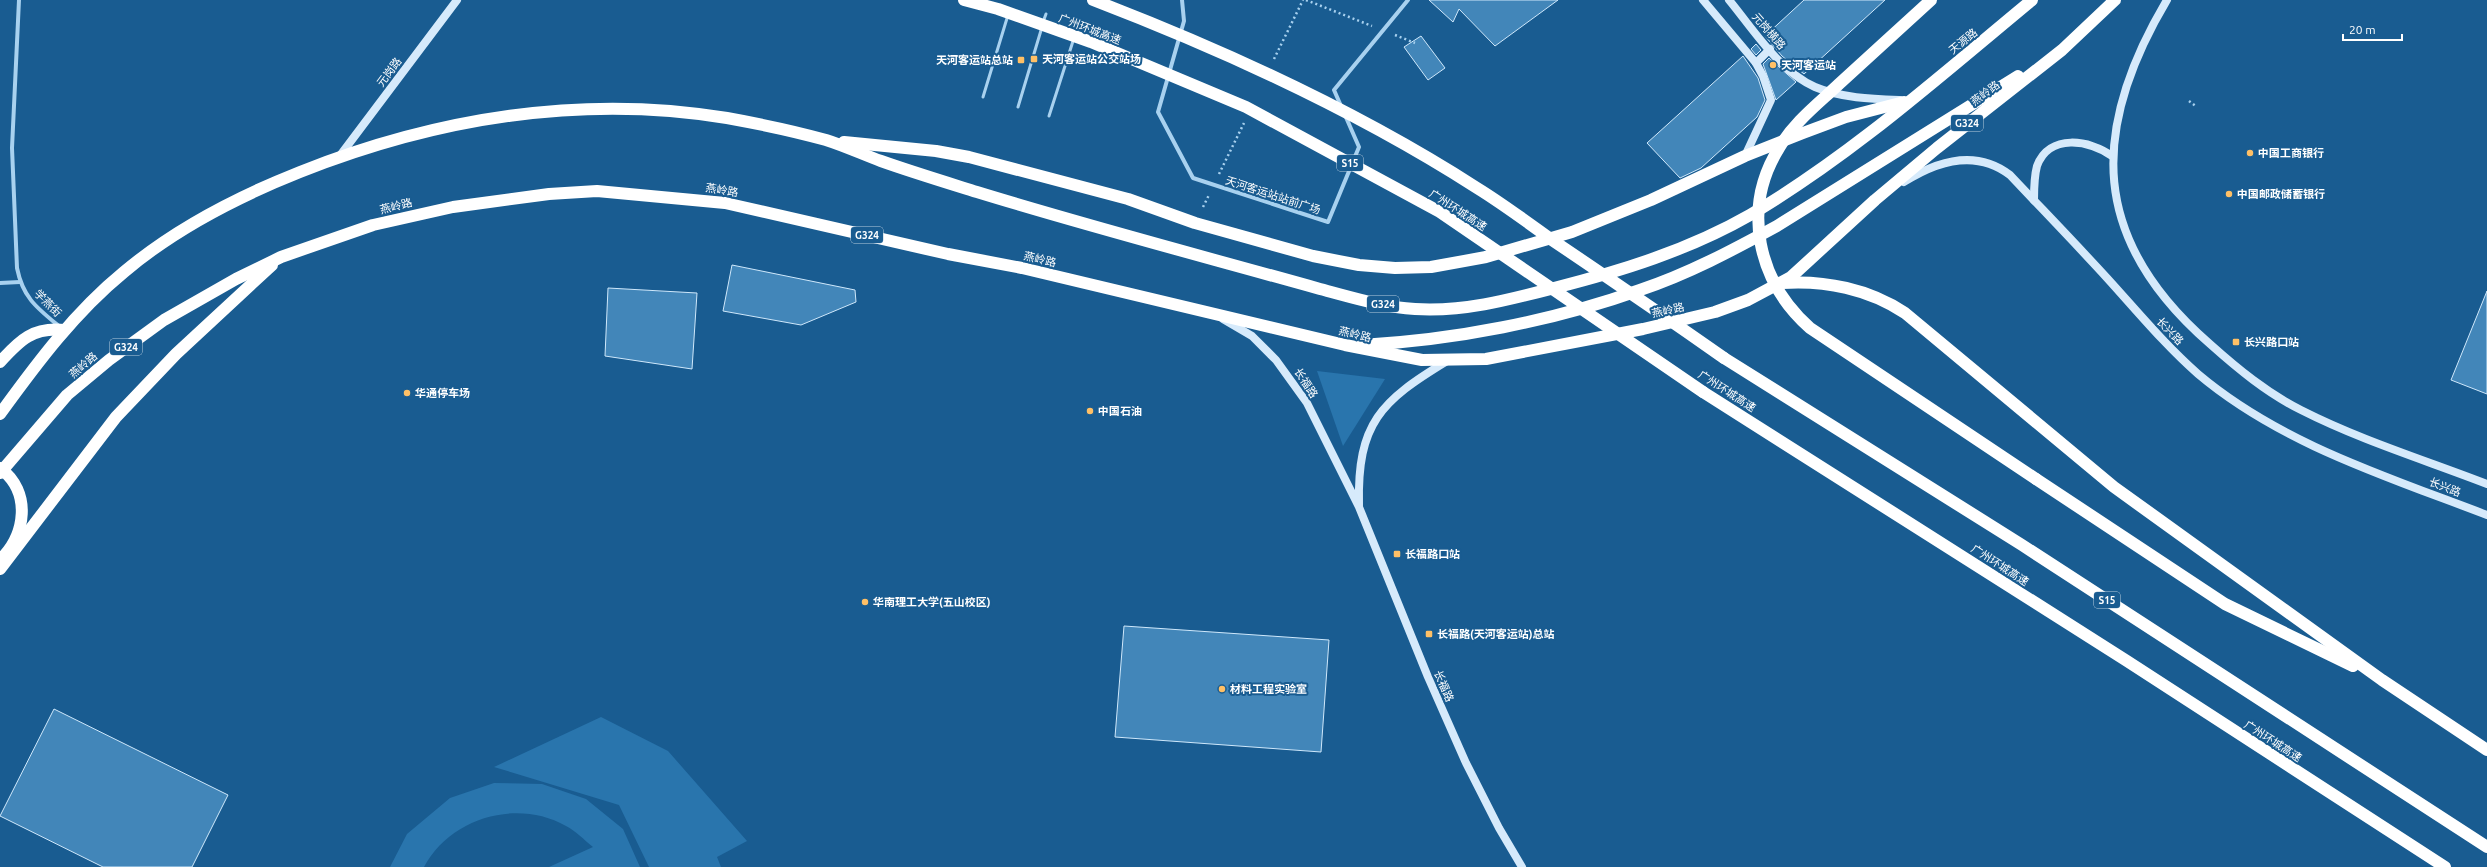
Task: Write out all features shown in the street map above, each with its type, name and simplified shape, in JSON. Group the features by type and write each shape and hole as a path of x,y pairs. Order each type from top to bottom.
{"highway":[{"name":"广州环城高速","path":"964,0 998,9 1091,42 1246,107 1440,212 1703,392 2121,657 2445,867"},
{"name":"S15","path":"1093,0 1178,33 1262,71 1344,112 1417,152 1478,188 1724,358 2022,545 2487,846"},
{"path":"1931,0 1799,121 1779,147 1766,173 1761,188 1758,221 1761,249 1778,292 1798,317 1810,328 2225,604 2382,680"},
{"name":"天源路","path":"1909,101 2032,0"},
{"name":"G324","path":"2062,50 2115,0"},
{"path":"1345,345 1414,342 1482,331 1603,302 1665,281 1740,247 1777,226 1910,142 2062,50"},
{"name":"燕岭路","path":"0,473 68,396 109,360 164,320 202,297 281,258 373,225 453,207 557,194 597,191 640,193 725,203 781,214 948,254 1022,268 1345,345 1407,358 1447,361 1486,359 1691,319 1748,300 1781,283 1812,259 1875,200 1937,148 2062,50"},
{"name":"G324","path":"827,140 897,166 987,195 1320,289 1383,304 1413,309 1453,309 1490,304 1588,279 1648,262 1698,241 1748,216 1846,153 1909,101"},
{"name":"G324","path":"0,414 64,330 122,273 156,247 190,225 226,204 339,157 461,124 549,110 596,108 679,112 718,117 827,140 936,151 969,157 1128,199 1265,244 1359,265 1395,268 1431,266 1486,257 1572,232 1651,200 1745,156 1846,117 1909,101"},
{"path":"0,569 112,423 141,390 176,354 281,258"},
{"path":"1781,283 1801,282 1856,290 1875,296 1896,306 1929,330 1996,390 2114,487 2382,680 2487,750"},
{"path":"0,362 17,343 35,332 48,329 64,330"},
{"path":"0,468 13,479 20,494 21,524 17,539 0,560"}],"street":[{"name":"学燕街","path":"19,0 12,148 17,268 20,282 32,302 64,330"},
{"name":"元岗路","path":"339,157 457,0"},
{"name":"天河客运站站前广场","path":"1182,0 1184,21 1158,112 1193,178 1328,222 1359,147 1334,90 1408,0"},
{"path":"1703,0 1756,63 1763,76 1771,100 1745,156"},
{"name":"元岗横路","path":"1729,0 1791,70 1814,87 1830,92 1867,98 1909,101"},
{"name":"长兴路","path":"2167,0 2142,44 2127,80 2119,107 2112,156 2113,184 2119,215 2128,242 2147,276 2169,305 2193,330 2244,374 2299,410 2329,424 2487,484"},
{"path":"1756,63 1770,48"},
{"path":"2034,200 2034,180 2038,164 2048,151 2067,142 2082,142 2100,147 2112,156"},
{"name":"长兴路","path":"1875,200 1924,169 1941,162 1961,160 1979,161 1999,167 2034,200 2175,352 2200,375 2228,395 2305,442 2487,515"},
{"path":"0,283 20,282"},
{"name":"长福路","path":"1217,315 1252,336 1293,381 1307,403 1359,508 1466,763 1495,821 1522,867"},
{"name":"长福路","path":"1359,508 1358,473 1365,443 1377,417 1392,398 1447,361"}],"lane":[{"path":"983,97 1009,11"},
{"path":"1018,107 1046,14"},
{"path":"1049,116 1079,25"}],"path":[{"path":"1306,0 1378,29"},
{"path":"1393,35 1415,43"},
{"path":"2188,101 2197,107"}],"shaded area":[{"path":"1317,371 1385,379 1343,446"},
{"path":"601,717 668,751 747,841 717,857 721,867 649,867 619,805 494,767"},
{"path":"494,783 542,784 586,799 623,829 640,867 549,867 593,847 570,828 547,818 527,814 506,814 486,818 467,825 450,836 436,850 424,867 390,867 407,834 450,798"}],"building":[{"path":"1429,0 1558,0 1495,46 1459,9 1453,22"},
{"path":"1804,0 1885,0 1804,74 1782,56 1765,36"},
{"path":"1421,36 1445,68 1428,80 1404,47"},
{"path":"1756,44 1761,50 1756,55 1751,49"},
{"path":"1743,56 1758,78 1765,100 1757,117 1701,168 1680,178 1647,143"},
{"path":"1769,58 1796,82 1776,100 1763,64"},
{"path":"732,265 855,290 856,302 801,325 723,311"},
{"path":"608,288 697,293 692,369 605,356"},
{"path":"2487,291 2487,394 2451,380"},
{"name":"材料工程实验室","path":"1124,626 1329,640 1321,752 1115,737"},
{"path":"54,709 228,795 192,867 103,867 0,816"}],"place":[{"name":"天河客运站公交站场","path":"1034,59"},
{"name":"天河客运站总站","path":"1021,60"},
{"name":"天河客运站","path":"1773,65"},
{"name":"中国工商银行","path":"2250,153"},
{"name":"中国邮政储蓄银行","path":"2229,194"},
{"name":"长兴路口站","path":"2236,342"},
{"name":"华通停车场","path":"407,393"},
{"name":"中国石油","path":"1090,411"},
{"name":"长福路口站","path":"1397,554"},
{"name":"华南理工大学(五山校区)","path":"865,602"},
{"name":"长福路(天河客运站)总站","path":"1429,634"},
{"name":"材料工程实验室","path":"1222,689"}]}
